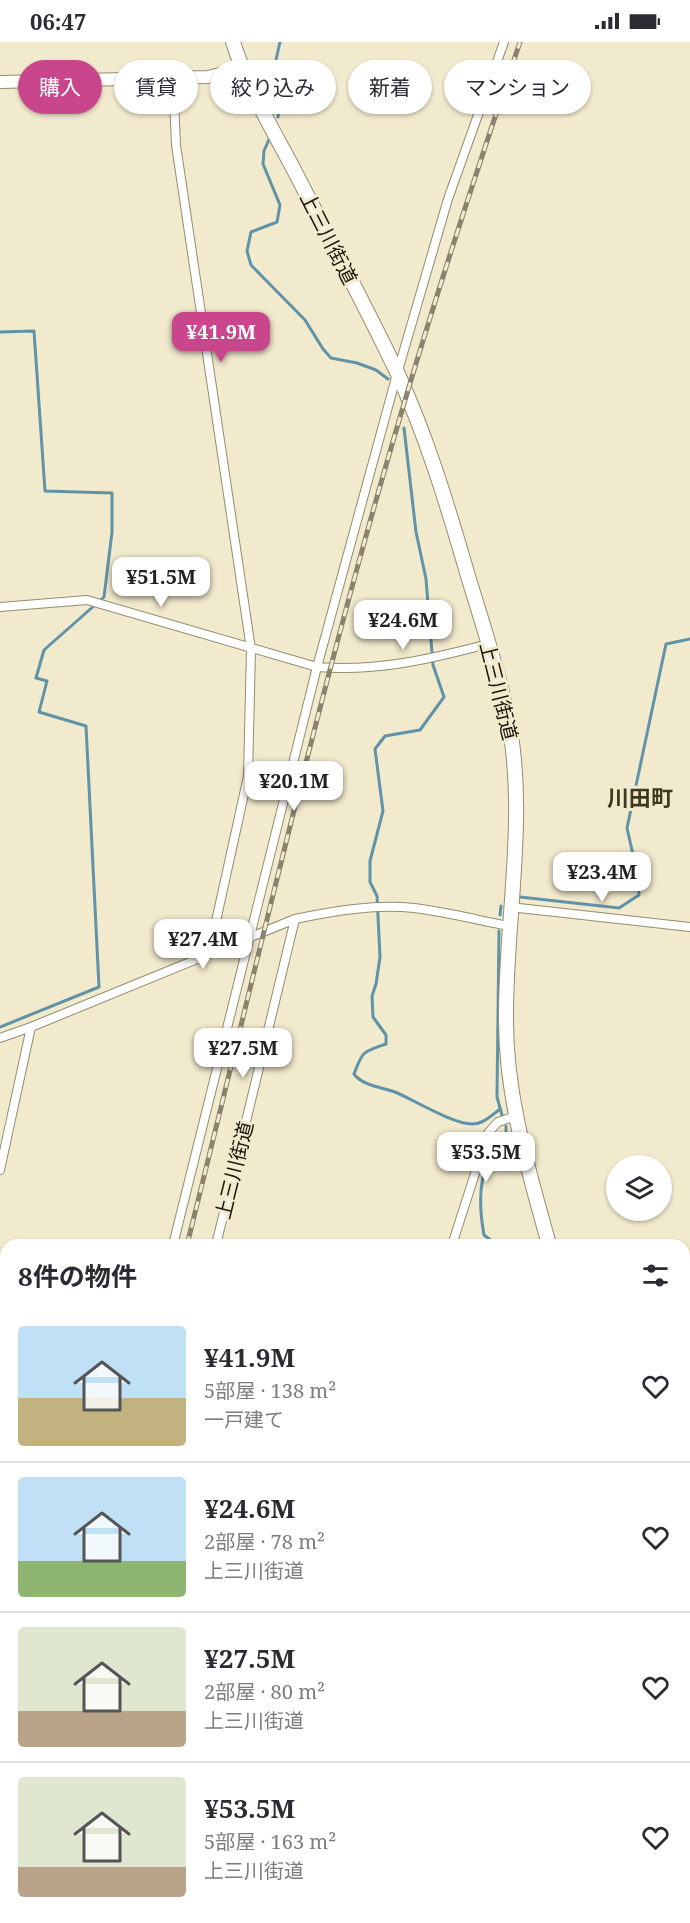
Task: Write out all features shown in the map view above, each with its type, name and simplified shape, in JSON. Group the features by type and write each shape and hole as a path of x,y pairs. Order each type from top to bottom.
{"main road":[{"name":"上三川街道","path":"233,42 240,60"},
{"name":"上三川街道","path":"266,114 397,374 414,413 441,486 506,708 516,775 509,926 507,1047 516,1116 526,1163 547,1239"}],"street":[{"path":"174,1239 317,667 397,374 448,200 504,42"},
{"path":"0,82 114,79"},
{"path":"175,114 176,145 251,649 248,776 209,953"},
{"path":"0,607 87,600 317,667 346,670 399,665 488,644"},
{"path":"0,1038 295,919 336,911 388,907 415,908 509,926"},
{"path":"510,907 690,927"},
{"name":"上三川街道","path":"217,1239 295,919"},
{"path":"0,1170 31,1027"},
{"path":"454,1239 488,1132 498,1122 516,1116"}],"waterway":[{"path":"278,117 279,110 269,91 280,42"},
{"path":"270,137 264,151 263,164 280,205 277,222 251,232 247,251 251,265 305,320 331,358 357,363 376,370 388,379"},
{"path":"0,332 34,331 45,491 112,493 112,532 104,597 44,650 36,678 47,681 39,712 86,726 99,987 0,1027"},
{"path":"404,428 416,532 426,579 433,665 444,697 420,730 385,736 375,749 383,811 370,861 370,882 377,896 380,957 372,996 373,1017 386,1035 386,1044 365,1053 354,1074 367,1084 395,1092 444,1116 464,1123 480,1123 500,1109"},
{"path":"520,897 619,908 639,895 638,877 627,828 666,644 690,639"},
{"path":"500,915 501,906"},
{"path":"499,931 497,1097 502,1115"},
{"path":"489,1239 484,1235 482,1221 482,1181 490,1157 506,1134 506,1126"}],"railway":[{"path":"188,1239 287,837 367,532 425,333 520,42"}],"district":[{"name":"川田町","path":"640,797"}]}
